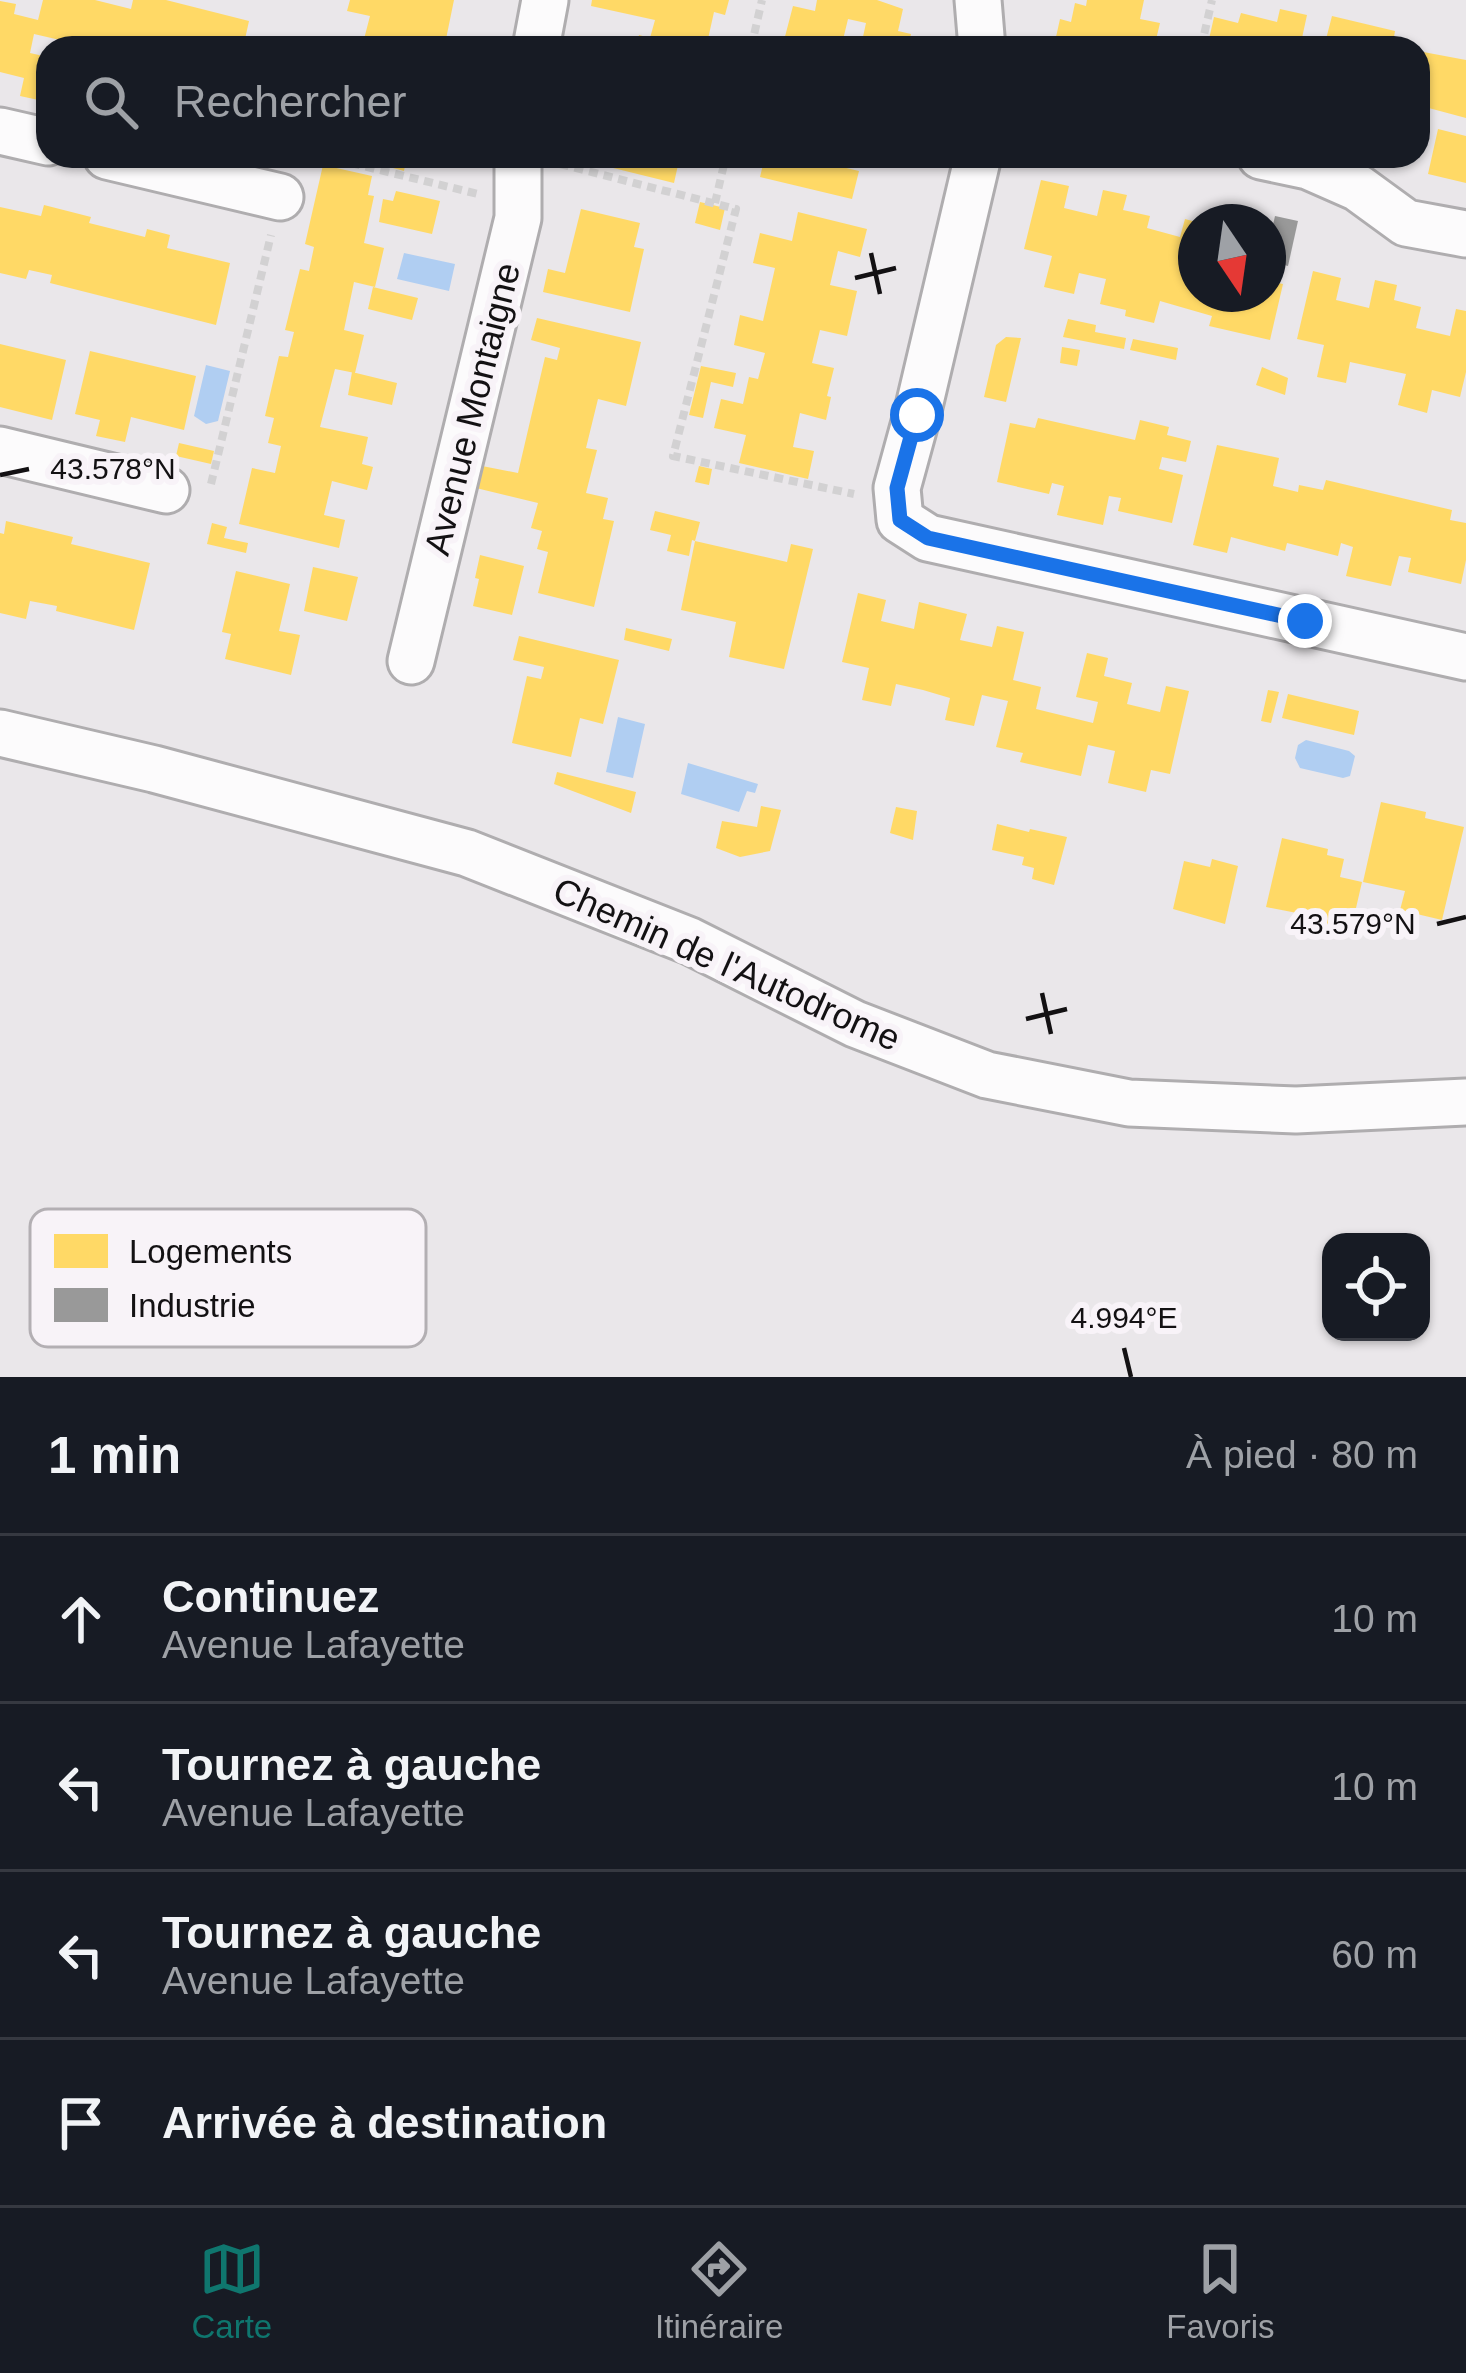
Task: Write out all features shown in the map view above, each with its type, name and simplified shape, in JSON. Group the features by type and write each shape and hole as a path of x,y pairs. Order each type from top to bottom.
{"street":[{"path":"538,36 545,0"},
{"path":"978,0 981,36"},
{"path":"0,131 36,139"},
{"path":"157,168 280,197"},
{"name":"Avenue Montaigne","path":"410,661 519,203 533,168"},
{"path":"975,168 897,488 900,520 928,538 1466,657"},
{"path":"1313,168 1358,188 1406,223 1466,234"},
{"path":"0,450 166,490"},
{"name":"Chemin de l'Autodrome","path":"0,733 467,853 690,941 855,1024 987,1075 1129,1103 1296,1110 1466,1102"}],"path":[{"path":"754,36 761,0"},
{"path":"1204,36 1212,0"},
{"path":"372,168 519,203"},
{"path":"573,168 736,209 673,456 856,494 897,488"},
{"path":"715,203 723,168"},
{"path":"166,490 207,502 280,197"}],"water":[{"path":"404,253 455,264 449,291 397,279"},
{"path":"206,365 230,371 218,421 206,424 194,416"},
{"path":"618,717 645,724 633,778 606,772"},
{"path":"1306,740 1349,751 1355,756 1350,776 1300,768 1295,758 1298,745"},
{"path":"688,763 758,784 755,793 747,791 739,812 681,794"}],"building: Logements":[{"path":"43,0 95,0 131,9 133,0 166,0 249,21 246,36 34,34 30,53 36,54 36,99 20,96 24,78 0,72 0,1 16,4 14,14 38,20"},
{"path":"350,0 454,0 447,36 365,36 370,16 347,11"},
{"path":"592,0 729,0 725,15 714,12 709,36 651,36 655,20 591,6"},
{"path":"817,0 877,0 903,9 898,31 911,36 863,36 866,23 848,19 844,36 785,36 793,6 815,11"},
{"path":"1087,0 1144,0 1140,19 1160,23 1157,36 1056,36 1060,19 1071,22 1075,3 1086,6"},
{"path":"1280,9 1307,15 1302,36 1210,36 1214,17 1238,23 1241,13 1277,22"},
{"path":"1332,16 1395,31 1394,36 1327,36"},
{"path":"1430,53 1466,60 1466,118 1430,108"},
{"path":"1438,129 1466,136 1466,183 1428,174"},
{"path":"322,168 372,176 368,195 374,196 364,243 384,248 375,287 354,282 344,330 364,335 355,373 335,369 320,427 368,437 362,464 373,467 367,490 332,481 324,515 345,520 339,548 239,524 252,468 275,473 281,446 268,443 274,418 265,416 279,356 288,357 294,332 285,330 300,269 309,271 314,247 305,244"},
{"path":"613,168 677,168 674,183"},
{"path":"762,168 859,171 852,199 760,177"},
{"path":"1041,180 1069,186 1064,208 1097,216 1103,190 1127,195 1123,210 1150,216 1147,228 1178,236 1178,306 1160,301 1154,323 1100,304 1106,279 1079,273 1074,294 1044,287 1052,256 1024,249"},
{"path":"396,191 440,201 432,234 379,222 383,199 393,201"},
{"path":"700,202 725,208 720,230 695,223"},
{"path":"44,205 145,237 147,229 170,235 167,248 230,263 216,325 50,283 52,275 29,270 26,279 0,273 0,207 41,216"},
{"path":"581,209 640,223 634,247 644,249 630,312 543,292 548,269 565,273"},
{"path":"798,212 867,229 860,257 838,251 830,285 857,291 847,336 820,330 812,363 834,368 826,420 800,413 793,447 814,451 808,479 739,463 746,435 714,428 721,399 743,404 749,377 758,379 765,353 734,345 740,315 763,321 775,268 753,263 760,233 792,241"},
{"path":"1313,271 1341,278 1336,300 1369,308 1375,280 1397,285 1394,300 1421,307 1416,328 1450,336 1456,309 1466,311 1466,372 1460,397 1432,390 1427,413 1398,405 1406,374 1350,362 1346,383 1317,377 1324,345 1297,339"},
{"path":"373,287 418,298 412,320 368,309"},
{"path":"1198,312 1276,312 1270,340 1209,326 1212,316"},
{"path":"537,318 641,342 626,406 598,399 586,448 597,450 586,493 608,498 603,519 614,521 594,607 538,593 548,552 537,549 542,531 531,528 538,503 476,488 482,466 518,473 545,357 557,360 560,348 531,340"},
{"path":"1068,319 1096,325 1095,332 1126,338 1124,349 1063,337"},
{"path":"1006,337 1021,338 1006,402 984,397 996,345"},
{"path":"1133,339 1178,348 1176,360 1130,350"},
{"path":"0,344 66,360 52,420 0,407"},
{"path":"1062,347 1080,350 1077,366 1060,363"},
{"path":"90,351 196,376 184,430 131,417 125,442 96,436 100,420 75,414"},
{"path":"701,366 736,373 733,387 711,382 703,418 689,415"},
{"path":"1262,367 1288,378 1285,395 1256,385"},
{"path":"352,372 397,383 392,405 348,395"},
{"path":"1038,418 1135,440 1140,420 1169,427 1167,435 1191,441 1186,462 1162,457 1159,469 1183,475 1172,523 1118,511 1121,498 1109,496 1103,525 1057,515 1064,486 1052,483 1049,494 997,482 1010,423 1035,428"},
{"path":"179,443 214,451 211,464 176,456"},
{"path":"1217,445 1279,458 1273,486 1298,492 1299,485 1323,490 1326,480 1452,510 1450,520 1466,523 1461,584 1408,572 1411,558 1399,556 1391,586 1346,576 1353,547 1341,543 1338,556 1287,543 1285,551 1231,537 1227,553 1193,545"},
{"path":"699,466 712,469 709,485 695,482"},
{"path":"655,511 700,522 689,556 667,551 671,535 650,530"},
{"path":"6,521 73,537 71,544 150,563 134,630 30,601 26,619 0,613 0,533 4,534"},
{"path":"212,523 227,527 224,538 248,543 246,553 207,544"},
{"path":"695,541 787,562 791,544 813,549 784,669 729,657 736,622 681,610"},
{"path":"480,555 524,566 512,615 473,606"},
{"path":"313,567 358,577 347,621 304,611"},
{"path":"236,571 290,584 279,631 300,635 291,675 225,659 231,634 222,632"},
{"path":"858,593 886,600 881,621 914,629 919,602 967,614 960,640 992,647 997,626 1024,632 1013,680 1041,687 1036,709 1093,723 1098,702 1076,697 1087,653 1108,658 1104,676 1132,683 1127,704 1160,712 1166,686 1189,691 1170,774 1151,770 1146,792 1108,783 1115,751 1088,745 1081,776 1020,762 1023,753 996,747 1008,701 982,695 974,726 945,720 950,698 923,690 896,684 891,706 862,700 869,668 842,662"},
{"path":"626,628 672,639 669,651 624,640"},
{"path":"519,636 619,660 603,724 580,718 571,757 512,743 527,676 541,679 544,667 513,660"},
{"path":"1268,690 1279,692 1271,723 1261,721"},
{"path":"1288,694 1359,711 1354,735 1282,718"},
{"path":"557,772 636,792 631,813 554,784"},
{"path":"1381,802 1464,827 1442,920 1400,910 1405,891 1363,882"},
{"path":"761,806 781,810 770,851 740,857 716,848 722,821 757,827"},
{"path":"896,807 917,811 913,840 890,833"},
{"path":"997,824 1067,837 1054,885 1032,879 1034,868 1022,865 1024,857 992,850"},
{"path":"1282,838 1328,849 1327,855 1344,859 1340,877 1362,882 1350,934 1295,921 1297,913 1266,907"},
{"path":"1212,859 1238,866 1225,924 1173,909 1184,861 1210,867"}],"building: Industrie":[{"path":"1286,218 1298,221 1286,266"}],"route":[{"path":"917,415 897,488 900,520 928,538 1305,621"}]}
